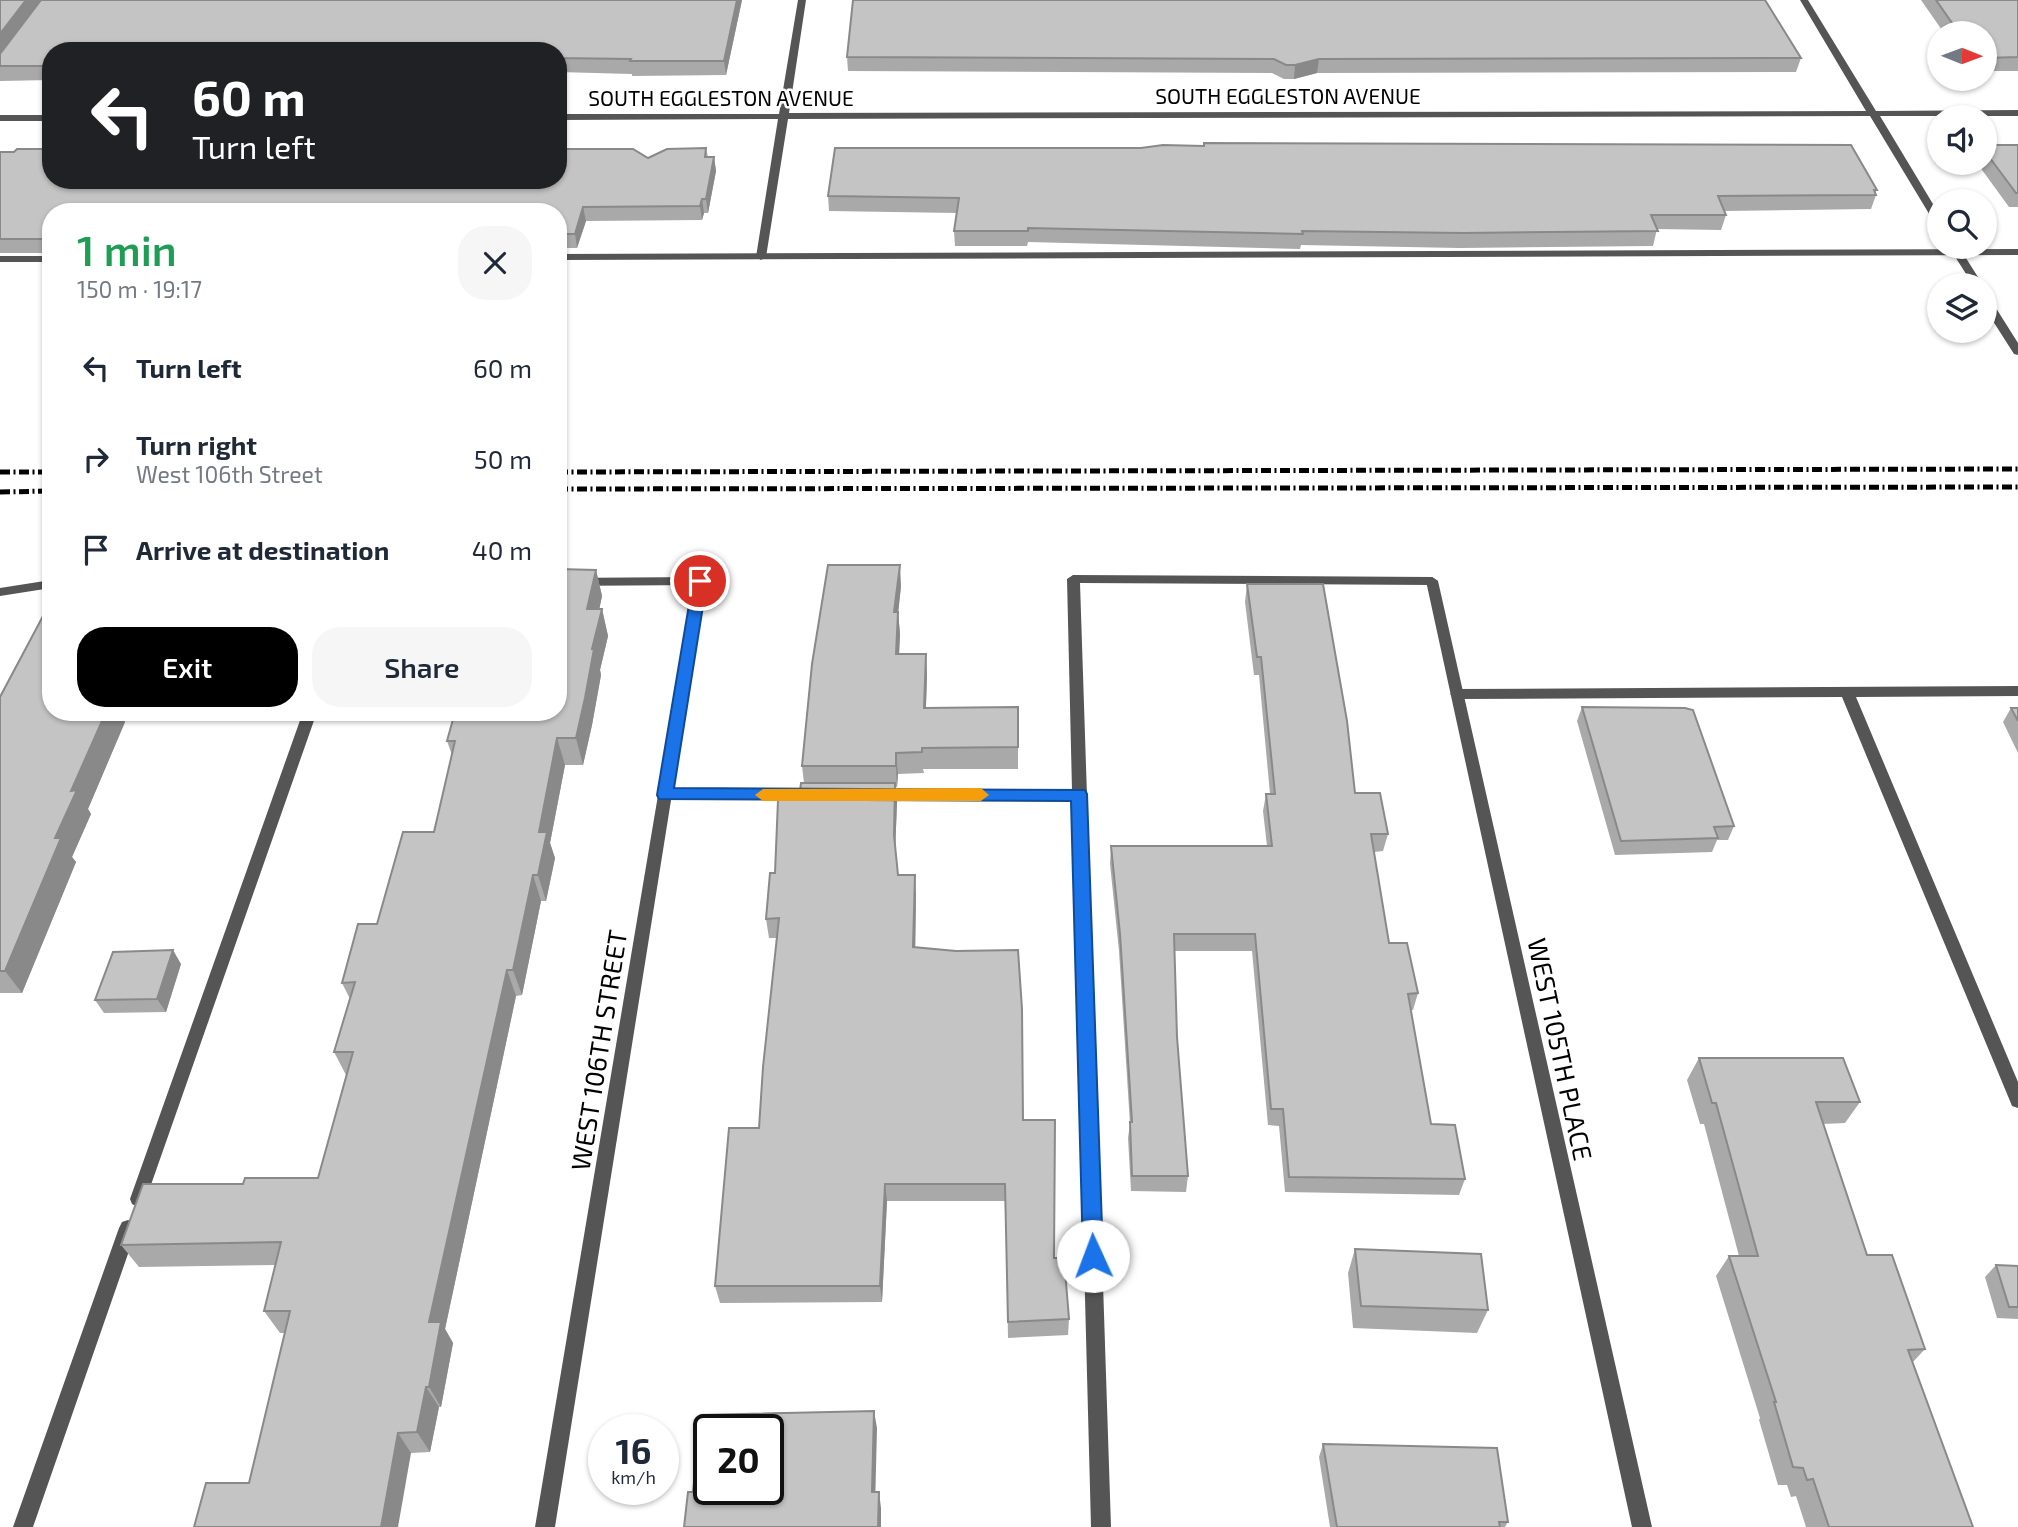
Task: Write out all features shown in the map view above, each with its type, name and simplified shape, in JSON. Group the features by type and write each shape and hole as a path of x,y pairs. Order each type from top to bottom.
{"street":[{"path":"761,257 802,0"},
{"path":"1804,0 1927,202"},
{"name":"SOUTH EGGLESTON AVENUE","path":"567,117 2018,113"},
{"path":"0,118 42,118"},
{"path":"567,257 1927,250"},
{"path":"1997,251 2018,252"},
{"path":"0,260 42,259"},
{"path":"1997,318 2018,352"},
{"name":"WEST 105TH PLACE","path":"1079,794 1073,579 1432,581 1642,1527"},
{"name":"WEST 106TH STREET","path":"545,1527 700,581 567,582"},
{"path":"0,592 42,585"},
{"path":"1457,694 2018,691"},
{"path":"1847,692 2018,1101"},
{"path":"23,1527 307,721"},
{"path":"860,795 1079,794 1101,1527"},
{"path":"665,795 833,795"}],"building":[{"path":"0,0 26,0 0,34"},
{"path":"41,0 737,0 724,61 567,58 567,42 42,42 42,66 0,66 0,54"},
{"path":"853,0 1765,0 1801,58 1319,59 1286,65 1274,59 847,57"},
{"path":"1936,0 2018,0 2018,57 1997,58 1997,21 1951,21"},
{"path":"1204,143 1851,145 1877,190 1874,190 1876,195 1718,196 1726,215 1651,215 1658,231 1302,231 1303,234 1028,228 1028,231 954,231 959,198 828,196 835,148 1141,148 1163,145 1204,146"},
{"path":"1997,145 2018,145 2016,193 1997,167"},
{"path":"706,148 705,157 714,157 706,199 702,199 700,206 583,207 575,234 567,234 567,203 42,203 42,239 0,239 0,152 14,152 17,149 42,149 42,189 567,189 567,149 633,149 648,158 667,149"},
{"path":"828,565 900,565 894,612 898,612 896,654 926,654 924,708 1018,707 1018,747 922,748 922,752 896,753 896,766 802,766 812,664"},
{"path":"567,569 596,570 587,609 602,609 592,649 585,698 576,738 557,738 539,832 547,832 538,875 533,875 513,970 507,970 429,1322 441,1322 429,1387 426,1387 417,1432 398,1433 381,1527 194,1527 206,1483 249,1483 290,1311 264,1311 281,1242 121,1245 143,1184 243,1184 245,1178 318,1178 353,1052 334,1052 355,982 342,983 358,924 377,924 403,832 434,832 455,741 447,741 453,721 567,721"},
{"path":"1247,584 1323,584 1347,721 1355,793 1380,793 1388,834 1371,834 1389,943 1407,943 1418,993 1408,994 1431,1124 1455,1125 1465,1179 1289,1177 1283,1109 1271,1109 1255,934 1174,934 1177,1037 1188,1176 1132,1176 1132,1122 1120,934 1111,846 1272,846 1266,794 1275,794 1261,657 1257,657"},
{"path":"42,618 42,721 102,721 71,791 77,790 55,838 61,838 5,971 0,971 0,697"},
{"path":"1582,707 1693,710 1734,826 1714,827 1718,838 1621,841"},
{"path":"2011,708 2018,708 2018,721"},
{"path":"801,783 895,783 894,835 898,875 915,875 913,947 956,951 1018,950 1022,1009 1023,1120 1055,1120 1054,1258 1064,1258 1069,1319 1008,1322 1005,1184 885,1184 880,1286 715,1286 729,1128 759,1128 779,918 766,919 770,873 775,873 778,800 799,800"},
{"path":"173,950 157,999 95,1000 113,952"},
{"path":"1699,1058 1843,1058 1860,1102 1816,1102 1867,1255 1892,1255 1925,1349 1908,1350 1973,1527 1829,1527 1813,1479 1807,1480 1803,1468 1793,1467 1776,1402 1729,1256 1758,1256 1716,1103 1712,1103"},
{"path":"1355,1249 1481,1254 1488,1310 1361,1306"},
{"path":"1996,1265 2018,1266 2018,1307 2009,1307"},
{"path":"874,1411 872,1492 879,1492 878,1527 684,1527 688,1492 693,1492 693,1505 784,1505 784,1414 744,1414"},
{"path":"1323,1444 1497,1448 1508,1522 1499,1522 1500,1527 1337,1527"}],"railway":[{"path":"567,472 2018,469"},
{"path":"0,472 42,472"},
{"path":"567,489 2018,487"},
{"path":"0,492 42,491"}],"slow traffic":[{"path":"763,795 981,795"}],"route":[{"path":"700,581 665,795 1079,794 1093,1256"}]}
